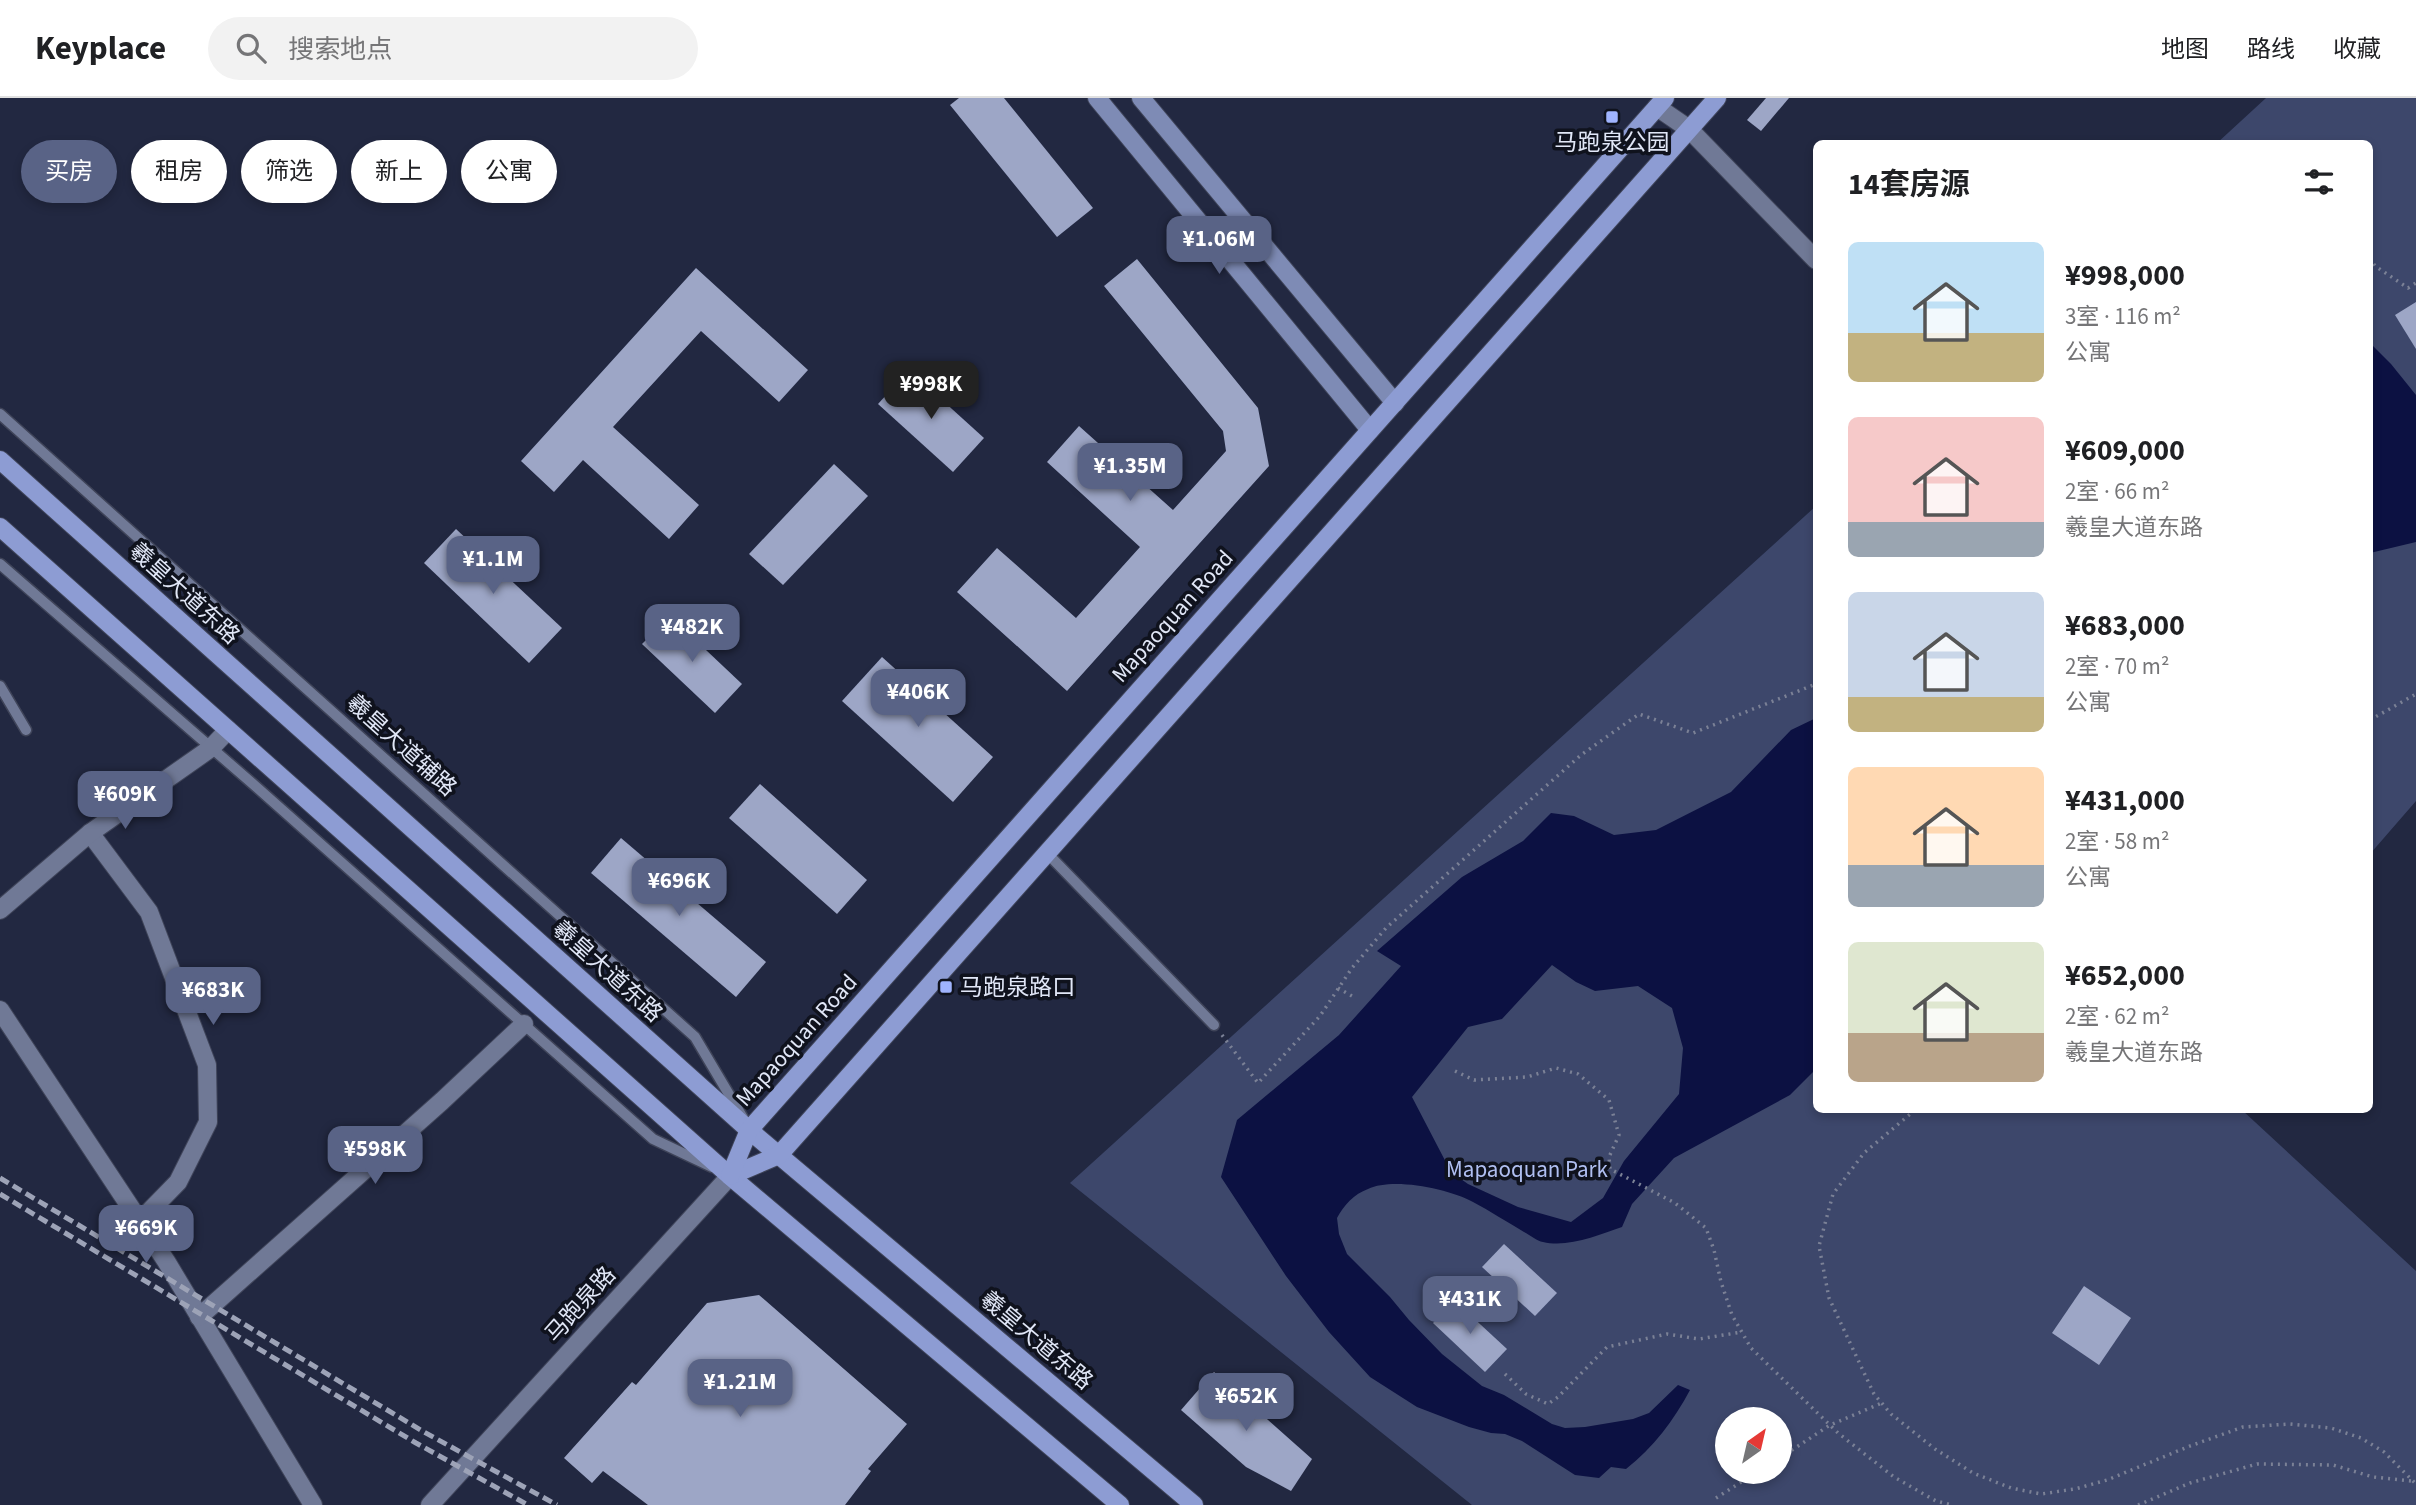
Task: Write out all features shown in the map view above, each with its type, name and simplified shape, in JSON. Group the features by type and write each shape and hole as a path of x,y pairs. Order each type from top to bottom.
{"main road":[{"path":"779,1155 1717,98"},
{"name":"Mapaoquan Road","path":"730,1176 749,1130 1661,102"},
{"name":"羲皇大道东路","path":"0,460 749,1130 1194,1505"},
{"path":"0,527 730,1176 1120,1505"},
{"name":"马跑泉路","path":"730,1176 779,1155"}],"street":[{"path":"1097,98 1370,430"},
{"path":"1141,98 1395,402"},
{"path":"1661,102 1813,257"},
{"path":"0,910 90,833 211,748 228,730"},
{"path":"90,833 149,912 207,1065 208,1122 178,1182 139,1221"},
{"path":"0,1010 139,1221 313,1505"},
{"path":"199,1317 442,1101 524,1024"},
{"name":"马跑泉路","path":"430,1505 730,1176"}],"lane":[{"name":"羲皇大道辅路","path":"0,414 230,617 695,1037 749,1130"},
{"path":"0,564 653,1139 730,1176"},
{"path":"0,686 26,730"},
{"path":"1046,853 1214,1025"}],"path":[{"path":"2373,263 2408,288 2416,284"},
{"path":"1214,1025 1258,1083 1320,1016 1352,968 1396,919 1581,755 1639,714 1693,733 1813,685"},
{"path":"2373,718 2416,694"},
{"path":"1338,988 1352,996"},
{"path":"1455,1070 1474,1080 1527,1077 1556,1068 1578,1074 1609,1100 1619,1135 1609,1157 1610,1169 1675,1203 1706,1228 1732,1315 1751,1348 1830,1425 1894,1476 1936,1501 1952,1505"},
{"path":"1911,1113 1864,1153 1833,1194 1819,1246 1829,1298 1874,1394 1891,1414 1935,1449 1973,1473 2011,1488 2041,1494 2075,1489 2107,1480 2243,1427 2290,1424 2331,1429 2361,1438 2384,1452 2414,1483"},
{"path":"1505,1374 1526,1394 1548,1404 1608,1348 1667,1334 1699,1339 1742,1332"},
{"path":"1792,1450 1830,1425 1882,1403"},
{"path":"2138,1505 2190,1483 2257,1464 2333,1465 2373,1477 2414,1483"},
{"path":"1716,1498 1738,1484"}],"green space":[{"path":"2266,98 2416,98 2416,801 2373,851 2373,140 2220,140"},
{"name":"Mapaoquan Park","path":"1813,509 1813,1113 2245,1113 2416,1271 2416,1505 1472,1505 1070,1183"}],"shaded area":[{"path":"2373,346 2416,395 2416,542 2373,552"},
{"path":"1813,719 1813,1072 1790,1095 1674,1158 1632,1204 1622,1227 1593,1237 1563,1243 1541,1241 1463,1197 1406,1184 1379,1186 1363,1191 1350,1200 1337,1218 1339,1234 1347,1254 1442,1354 1482,1386 1504,1395 1552,1424 1565,1428 1585,1427 1633,1419 1649,1413 1678,1385 1690,1390 1662,1433 1626,1469 1611,1467 1599,1478 1575,1475 1522,1441 1505,1434 1469,1427 1417,1407 1370,1377 1329,1332 1286,1276 1221,1177 1237,1120 1339,1035 1401,966 1377,951 1462,877 1523,841 1551,813 1574,816 1614,835 1656,830 1731,792 1791,730","holes":["1552,965 1576,982 1595,991 1638,986 1672,1008 1683,1048 1679,1094 1624,1161 1603,1198 1571,1222 1518,1207 1468,1184 1451,1172 1412,1097 1468,1027 1502,1019"]}],"building":[{"path":"959,98 1004,98 1093,208 1057,237 950,105"},
{"path":"1766,98 1789,98 1761,131 1747,120"},
{"path":"1137,259 1258,408 1269,466 1067,691 957,592 997,548 1076,618 1140,547 1047,462 1079,426 1173,510 1226,451 1223,431 1104,286"},
{"path":"696,268 808,370 779,402 701,331 613,427 699,505 669,539 583,460 554,492 521,461"},
{"path":"2416,302 2416,349 2395,315"},
{"path":"909,370 984,438 953,472 878,404"},
{"path":"834,464 868,496 783,585 749,554"},
{"path":"456,529 562,628 529,663 424,563"},
{"path":"670,616 742,684 715,713 642,644"},
{"path":"882,657 993,757 953,802 842,701"},
{"path":"760,784 867,880 837,914 729,818"},
{"path":"621,838 766,962 736,997 591,873"},
{"path":"1504,1244 1557,1293 1535,1316 1482,1267"},
{"path":"2084,1286 2131,1318 2099,1365 2052,1333"},
{"path":"759,1295 907,1424 868,1469 871,1471 845,1505 648,1505 603,1471 592,1483 564,1458 632,1382 636,1385 707,1303"},
{"path":"1454,1300 1507,1349 1485,1372 1433,1323"},
{"path":"1214,1372 1312,1459 1291,1491 1246,1467 1181,1410"}],"railway":[{"path":"0,1178 424,1432 557,1505"},
{"path":"0,1194 416,1443 528,1505"}],"place":[{"name":"马跑泉公园","path":"1612,117"},
{"name":"马跑泉路口","path":"946,987"}]}
